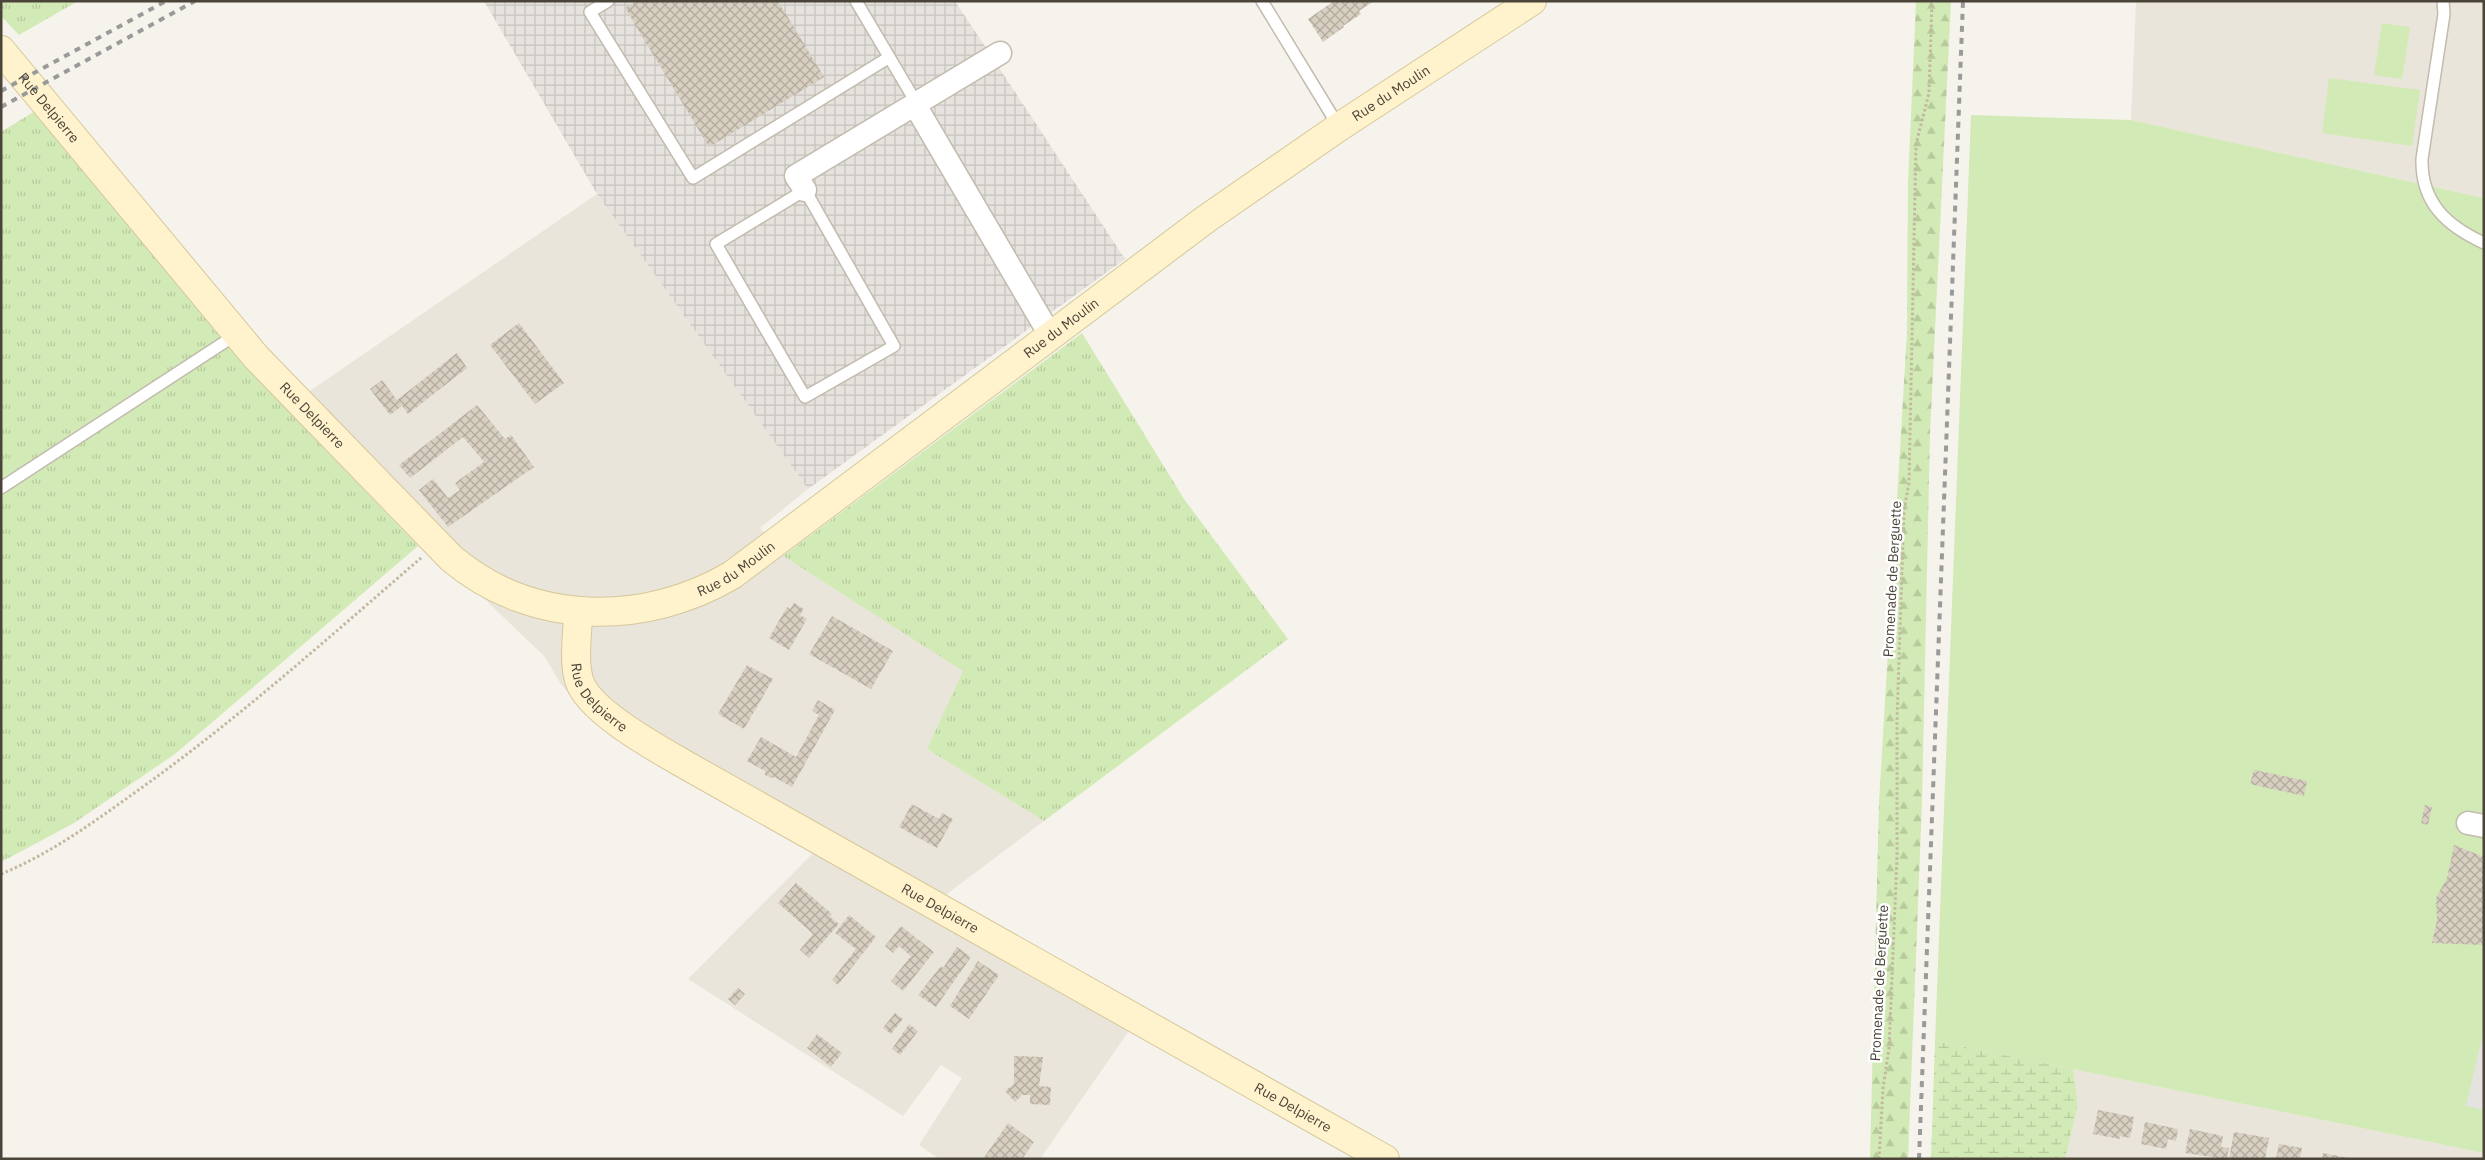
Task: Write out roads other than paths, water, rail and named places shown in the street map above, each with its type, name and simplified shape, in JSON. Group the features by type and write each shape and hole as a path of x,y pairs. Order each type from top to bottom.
{"street":[{"name":"Rue du Moulin","path":"578,611 618,612 638,610 674,601 715,585 761,555 1206,219 1339,127 1532,1"},
{"name":"Rue Delpierre","path":"1,50 237,334 275,377 436,544 463,568 503,593 539,605 578,611 577,668 579,681 590,699 606,714 700,773 1385,1159"},
{"path":"805,190 796,176 1000,53"},
{"path":"916,104 1050,335"}],"lane":[{"path":"608,1 590,12 693,178 888,58"},
{"path":"856,1 916,104"},
{"path":"1262,1 1339,127"},
{"path":"2443,1 2444,14 2422,159 2424,183 2432,204 2439,212 2466,234 2484,243"},
{"path":"805,190 894,346 805,397 716,244 805,190"},
{"path":"1,488 237,334"}],"railway":[{"path":"1,91 166,1"},
{"path":"1,107 195,1"},
{"path":"1919,1159 1963,1"}]}
